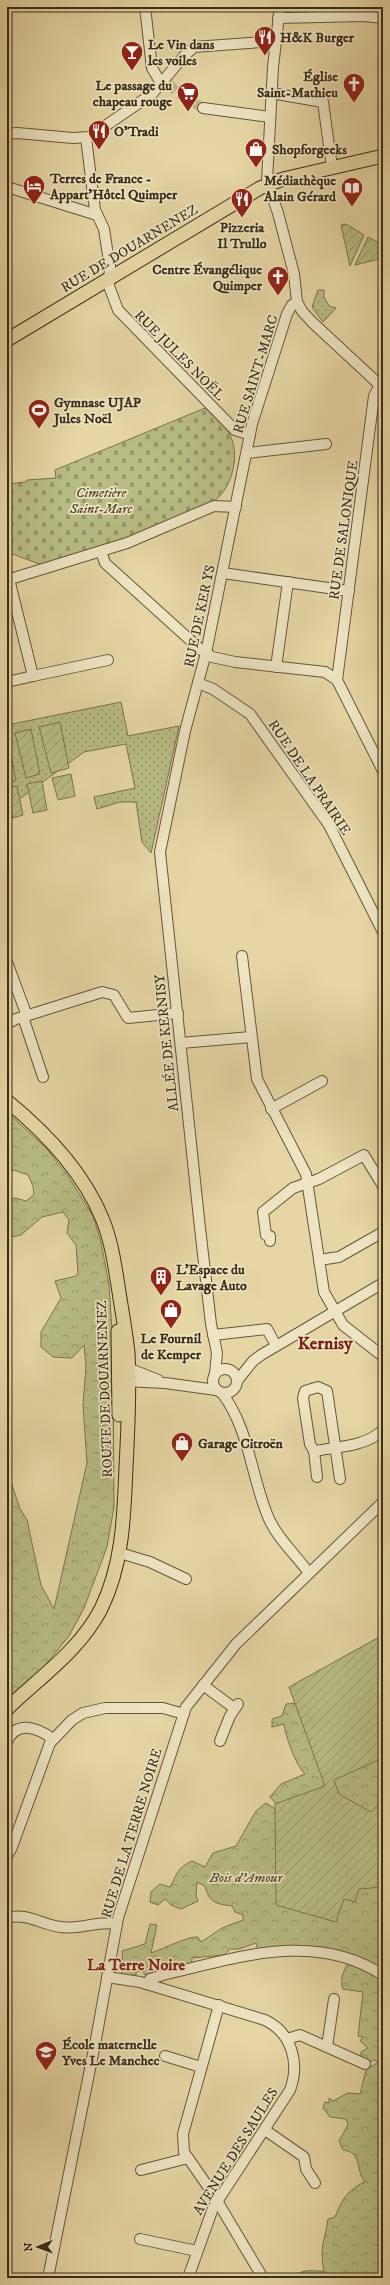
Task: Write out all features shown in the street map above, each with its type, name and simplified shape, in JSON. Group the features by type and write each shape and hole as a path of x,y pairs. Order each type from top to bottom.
{"main road":[{"name":"RUE DE DOUARNENEZ","path":"7,340 268,184 332,167 383,156"},
{"name":"ROUTE DE DOUARNENEZ","path":"7,1101 51,1142 89,1194 106,1230 116,1273 128,1353 123,1375 128,1399 124,1504 120,1553 103,1603 88,1629 65,1656 7,1709"},
{"name":"ROUTE DE DOUARNENEZ","path":"116,1273 123,1375 124,1504"}],"street":[{"path":"145,7 152,68 165,83"},
{"path":"280,7 274,41 266,170 268,184 278,214 294,274 298,302 302,311 312,322 382,387"},
{"path":"278,18 357,16 383,18"},
{"path":"7,134 17,132 86,138 95,134 143,102 165,83 184,56 194,47 274,41"},
{"path":"271,93 323,102 332,167"},
{"path":"203,108 270,117"},
{"name":"RUE JULES NOËL","path":"86,138 97,215 104,228 110,265 108,279 112,298 123,316 235,430 250,435"},
{"path":"7,187 97,215"},
{"name":"RUE SAINT-MARC","path":"236,507 250,435 284,323 290,308 298,302"},
{"name":"RUE DE SALONIQUE","path":"337,680 374,396 382,387"},
{"path":"247,453 326,444"},
{"path":"34,676 8,579 127,543 214,506 236,507"},
{"name":"RUE DE KER YS","path":"185,731 206,653 236,507"},
{"path":"101,551 105,563 206,653 220,659 325,672 337,680 383,771"},
{"path":"223,573 349,591"},
{"path":"276,667 288,582"},
{"path":"7,682 108,660"},
{"name":"RUE DE LA PRAIRIE","path":"198,684 213,689 250,714 329,825 383,932"},
{"name":"ALLÉE DE KERNISY","path":"185,731 160,852 213,1335 217,1353 214,1376"},
{"path":"242,956 256,1079 302,1166 308,1182 322,1288 334,1312 347,1329 382,1355"},
{"path":"7,962 43,1077"},
{"path":"7,1024 25,1016 107,992 114,995 128,1018 178,1013"},
{"path":"180,1043 251,1036"},
{"path":"272,1109 322,1081"},
{"path":"270,1241 270,1236 266,1235 263,1212 288,1191 364,1155 383,1186"},
{"path":"319,1260 339,1257 383,1232"},
{"path":"196,1387 221,1370 230,1370 253,1361 383,1283"},
{"path":"213,1335 267,1329 273,1340"},
{"path":"128,1353 147,1378"},
{"name":"ALLÉE DE KERNISY","path":"217,1353 230,1370"},
{"path":"123,1375 147,1378 166,1383 231,1392 253,1361"},
{"path":"230,1370 236,1385 237,1416 269,1520 280,1538 309,1573"},
{"path":"214,1376 219,1391 237,1416"},
{"path":"128,1399 147,1378"},
{"path":"317,1477 314,1451 310,1444 303,1398 305,1391 312,1387 318,1387 327,1391 340,1479"},
{"path":"314,1451 369,1441 383,1430"},
{"name":"RUE DE LA TERRE NOIRE","path":"48,2278 117,1924 136,1859 184,1714 189,1703 236,1644 309,1573 325,1561 383,1502"},
{"path":"120,1553 150,1562 186,1579"},
{"path":"203,1685 236,1706 220,1741"},
{"path":"7,1856 12,1847 46,1751 53,1739 72,1720 83,1712 97,1709 163,1708 184,1714"},
{"path":"7,1742 13,1733 27,1727 37,1728 53,1739"},
{"path":"7,1918 24,1916 66,1928 106,1923 117,1924"},
{"path":"146,1984 150,1979 163,1975 248,1956 288,1950 304,1950 330,1954 366,1966 383,1975"},
{"name":"AVENUE DES SAULES","path":"107,1977 146,1984 269,2022 279,2029 287,2039 294,2059 293,2080 288,2095 217,2202 207,2220 188,2278"},
{"path":"327,2048 334,1999"},
{"path":"218,2005 183,2134 183,2149 263,2278"},
{"path":"287,2039 300,2035 365,2064"},
{"path":"165,2056 201,2067"},
{"path":"265,2130 304,2157 306,2170 315,2183"},
{"path":"141,2170 188,2158"},
{"path":"140,2239 197,2251"}],"green space":[{"path":"346,224 364,235 350,266 341,225"},
{"path":"368,237 383,245 383,258 355,265"},
{"path":"318,290 324,290 324,297 329,306 336,308 323,322 312,307"},
{"name":"Cimetière Saint-Marc","path":"205,408 227,430 232,438 234,448 233,468 230,478 221,495 214,501 114,543 42,565 7,552 7,484 26,482 27,480 56,478 55,470"},
{"path":"121,702 128,736 179,726 151,853 142,842 136,802 120,802 97,809 94,797 135,788 126,744 84,752 7,808 7,725"},
{"path":"60,722 69,768 51,773 39,727"},
{"path":"31,729 40,774 26,778 15,733"},
{"path":"7,735 16,780 7,782"},
{"path":"71,774 75,796 58,800 52,778"},
{"path":"42,781 47,810 33,813 27,784"},
{"path":"17,786 23,815 13,818 7,799 7,788"},
{"path":"7,1112 46,1148 68,1176 93,1216 101,1242 109,1285 113,1345 114,1507 107,1547 84,1608 69,1636 7,1712 7,1470 20,1509 27,1520 41,1585 54,1609 87,1463 83,1405 86,1366 84,1345 72,1358 53,1357 41,1347 41,1332 61,1298 55,1281 76,1276 78,1273 76,1245 67,1233 69,1220 63,1212 42,1217 21,1235 7,1238 7,1201 15,1198 26,1201 34,1195 33,1186 28,1175 14,1170 7,1172"},
{"path":"383,1635 383,1758 334,1780 339,1794 371,1812 383,1800 383,1887 359,1889 355,1902 344,1899 336,1922 276,1905 275,1804 325,1786 289,1687"},
{"name":"Bois d'Amour","path":"298,1703 383,1758 383,1867 281,1809 270,1797 281,1784 305,1774 298,1764 292,1750 286,1735 284,1724 272,1727 272,1719 282,1716 286,1704"},
{"name":"Bois d'Amour","path":"266,1803 283,1814 335,1911 341,1908 341,1899 357,1887 383,1885 383,2278 294,2278 304,2271 324,2271 322,2249 328,2219 335,2217 340,2205 349,2192 365,2182 356,2158 349,2151 343,2150 339,2141 348,2125 346,2119 330,2117 323,2108 325,2102 329,2103 329,2098 333,2101 348,2093 360,2094 367,2066 373,2066 378,2062 375,2060 369,2062 361,2057 361,2052 368,2048 360,2041 363,2037 358,2036 363,1992 343,1989 342,1985 342,1976 352,1956 329,1949 306,1947 258,1950 256,1943 239,1949 230,1949 224,1955 192,1958 192,1962 186,1966 145,1975 143,1971 136,1972 136,1975 128,1978 121,1975 123,1965 122,1951 145,1944 150,1924 157,1925 151,1953 193,1937 198,1937 201,1942 222,1928 243,1920 243,1915 235,1912 232,1906 214,1902 209,1896 205,1886 197,1882 196,1896 198,1901 181,1909 171,1905 165,1899 158,1905 150,1902 151,1892 160,1884 170,1887 178,1871 187,1863 192,1861 205,1867 213,1853 236,1846 256,1811"}],"tunnel":[{"path":"168,84 183,97 203,108"}],"place":[{"name":"H&K Burger","path":"265,56"},
{"name":"Le Vin dans les voiles","path":"132,72"},
{"name":"Église Saint-Mathieu","path":"354,104"},
{"name":"Le passage du chapeau rouge","path":"188,112"},
{"name":"O’Tradi","path":"99,150"},
{"name":"Shopforgeeks","path":"256,168"},
{"name":"Terres de France - Appart'Hôtel Quimper","path":"34,206"},
{"name":"Médiathèque Alain Gérard","path":"352,208"},
{"name":"Pizzeria Il Trullo","path":"242,218"},
{"name":"Centre Évangélique Quimper","path":"278,296"},
{"name":"Gymnase UJAP Jules Noël","path":"39,430"},
{"name":"L'Espace du Lavage Auto","path":"161,1296"},
{"name":"Le Fournil de Kemper","path":"171,1330"},
{"name":"Garage Citroën","path":"182,1462"},
{"name":"École maternelle Yves Le Manchec","path":"46,2072"}],"district":[{"name":"Kernisy","path":"325,1343"},
{"name":"La Terre Noire","path":"136,1964"}]}
